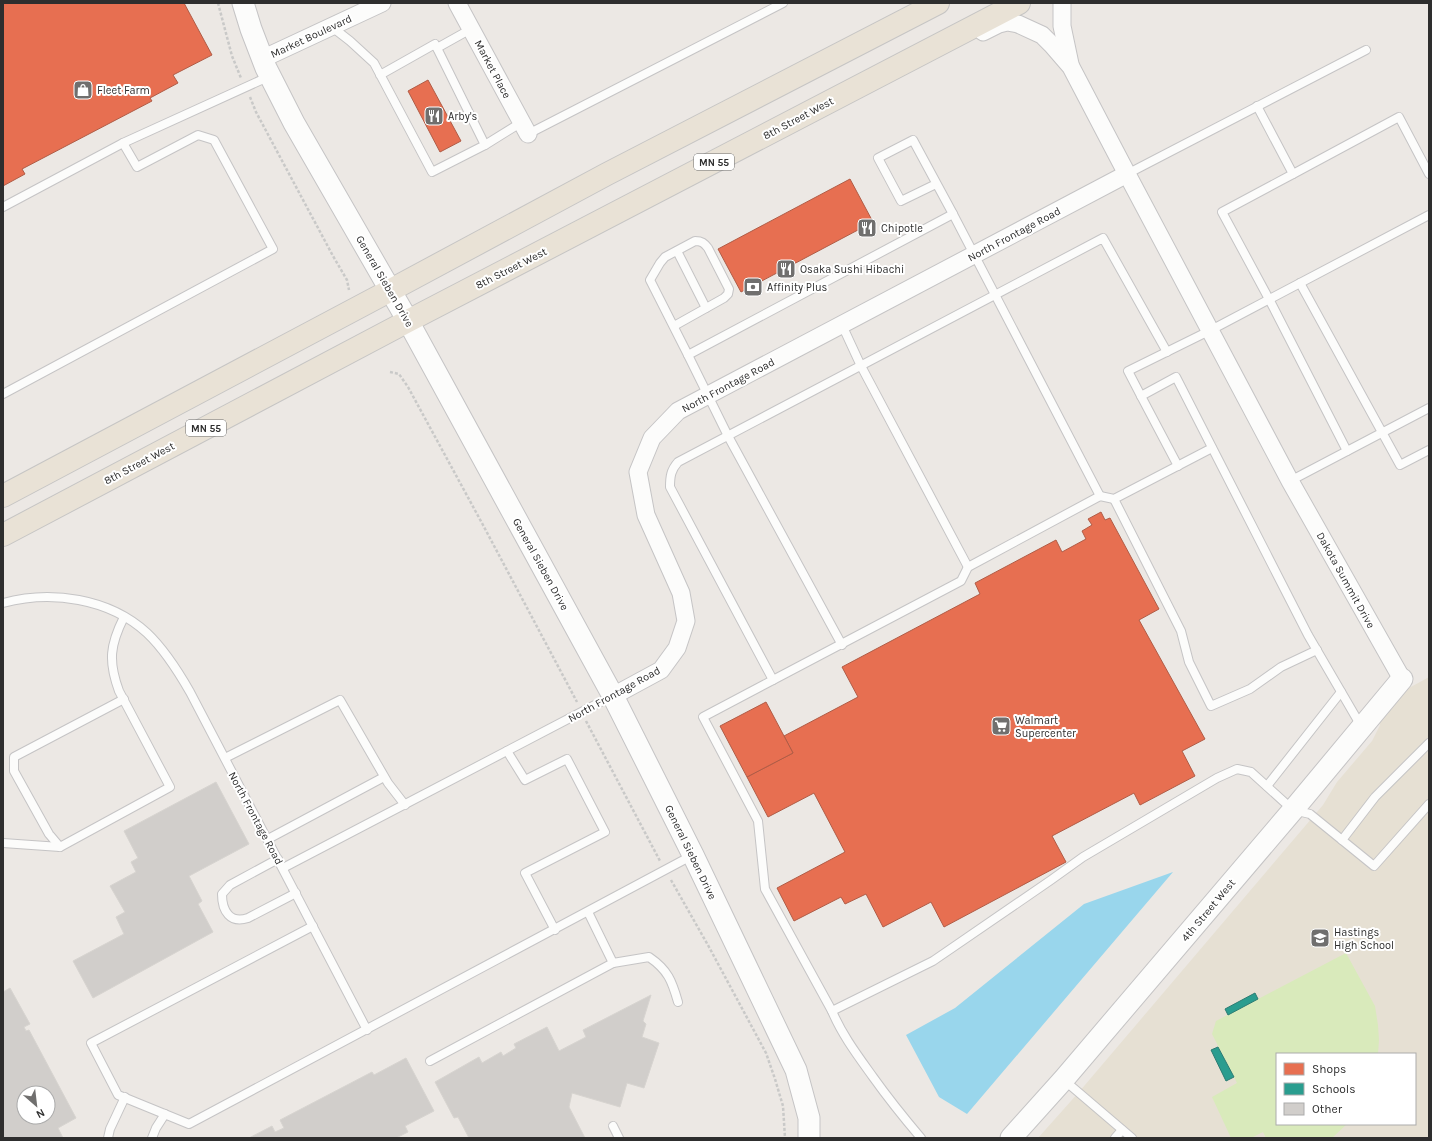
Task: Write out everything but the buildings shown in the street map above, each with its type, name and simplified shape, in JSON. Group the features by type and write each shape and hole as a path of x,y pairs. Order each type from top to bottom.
{"highway":[{"path":"3,496 607,174 938,3"},
{"name":"8th Street West","path":"3,535 408,321 1020,3"}],"street":[{"name":"General Sieben Drive","path":"244,3 251,28 266,68 294,123 391,290 613,696 693,855 796,1070 809,1118 809,1138"},
{"name":"Market Boulevard","path":"266,68 332,27 382,3"},
{"name":"Market Place","path":"457,3 525,128"},
{"path":"1062,3 1062,26 1070,66"},
{"path":"722,158 820,118 999,24 1007,22 1018,24 1042,35 1070,66 1127,174"},
{"name":"North Frontage Road","path":"613,696 661,670 677,648 686,621 681,593 646,515 638,472 652,438 678,411 1127,174"},
{"name":"Dakota Summit Drive","path":"1127,174 1290,481 1402,679"},
{"name":"4th Street West","path":"1011,1138 1064,1080 1402,679"}],"lane":[{"path":"332,27 371,60 432,172 485,145 525,128 782,3"},
{"path":"437,48 471,29"},
{"path":"380,75 435,44 485,145"},
{"path":"1127,174 1366,50"},
{"path":"3,207 123,143 245,87 266,68"},
{"path":"1257,106 1293,174"},
{"path":"1348,451 1222,212 1399,118 1429,174"},
{"path":"3,394 273,249 214,140 198,135 137,167 123,143"},
{"path":"936,184 901,201 878,158 913,140 1100,496"},
{"path":"688,355 953,214"},
{"path":"1178,466 1128,371 1211,330 1429,214"},
{"path":"773,680 670,487 670,476 678,462 1103,238 1167,352"},
{"path":"674,326 724,298 728,294 729,289 705,243 700,241 695,241 665,257 650,280 709,395 728,436 842,645"},
{"path":"677,250 706,308"},
{"path":"1300,283 1400,465 1429,450"},
{"path":"842,324 861,366 968,567"},
{"path":"1141,396 1176,377 1308,635 1361,727"},
{"path":"1290,481 1429,408"},
{"path":"921,1138 900,1114 839,1026 766,890 758,821 703,717 961,581 968,567 1100,496 1114,499 1212,448"},
{"path":"1114,499 1181,631 1189,662 1211,706 1250,689 1281,667 1317,650"},
{"name":"North Frontage Road","path":"3,604 42,597 66,598 97,605 124,617 147,633 172,662 190,692 283,868 613,696"},
{"path":"3,843 60,847 170,787 115,680 112,666 112,652 116,633 124,617"},
{"path":"1267,786 1341,692"},
{"path":"60,847 49,834 14,771 14,757 124,699"},
{"path":"225,758 340,700 384,777 405,805"},
{"path":"1342,840 1375,797 1429,743"},
{"path":"507,751 525,780 568,759 605,832 525,873 555,930"},
{"path":"832,1011 933,961 1083,857 1216,778 1237,769 1251,772 1293,810 1310,814 1374,866 1429,804"},
{"path":"268,839 384,777"},
{"path":"313,926 91,1043 118,1095 189,1124 368,1030 693,855"},
{"path":"278,859 230,885 222,894 222,904 227,913 234,919 240,920 248,918 296,893"},
{"path":"283,868 368,1030"},
{"path":"588,912 612,963"},
{"path":"430,1061 612,963 649,958 659,964 669,976 674,985 678,1002"},
{"path":"1064,1080 1132,1138"},
{"path":"108,1138 110,1129 125,1097"},
{"path":"152,1138 156,1128 165,1114"},
{"path":"613,1126 619,1138"},
{"path":"1115,1138 1122,1130"}],"path":[{"path":"218,3 232,56 256,112 347,280 349,290"},
{"path":"390,372 399,374 408,387 483,525 648,839 709,947 766,1053 782,1106 785,1138"}],"shaded area":[{"name":"Hastings High School","path":"1429,677 1429,1138 1038,1138 1079,1092 1323,805 1337,782 1372,741 1380,725 1377,712 1378,705"}],"green space":[{"path":"1346,953 1375,1006 1379,1040 1378,1053 1276,1053 1276,1125 1346,1125 1332,1138 1266,1138 1263,1132 1251,1138 1231,1138 1212,1097 1237,1083 1212,1034 1216,1021"}],"water":[{"path":"1173,872 967,1114 939,1097 906,1035 955,1008 1084,904"}],"place":[{"name":"Fleet Farm","path":"83,90"},
{"name":"Arby's","path":"434,116"},
{"name":"Chipotle","path":"867,228"},
{"name":"Osaka Sushi Hibachi","path":"786,269"},
{"name":"Affinity Plus","path":"753,287"},
{"name":"Walmart Supercenter","path":"1001,726"},
{"name":"Hastings High School","path":"1320,938"}]}
